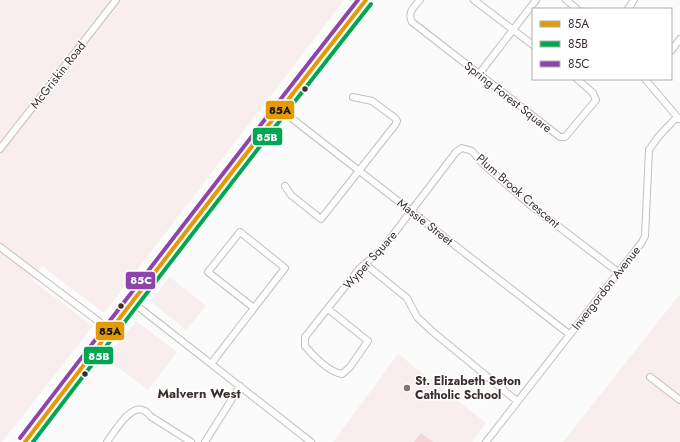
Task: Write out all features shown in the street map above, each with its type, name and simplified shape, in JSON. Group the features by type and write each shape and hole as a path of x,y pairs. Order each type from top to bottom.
{"main road":[{"path":"25,442 366,0"}],"street":[{"name":"McGriskin Road","path":"0,149 116,0"},
{"name":"Spring Forest Square","path":"420,0 410,13 412,22 560,137 565,137 572,130 596,100 593,94 578,80"},
{"path":"474,0 532,44"},
{"path":"479,74 536,0"},
{"path":"566,0 577,8"},
{"path":"672,50 680,39"},
{"path":"647,80 679,118"},
{"path":"285,186 291,195 321,220 397,121 372,101 353,97"},
{"name":"Massie Street","path":"281,110 570,334"},
{"name":"Invergordon Avenue","path":"486,442 645,236 649,150 658,137 679,118"},
{"name":"Plum Brook Crescent","path":"412,212 456,152 462,148 468,149 529,204 618,272"},
{"name":"Wyper Square","path":"328,308 368,341 350,367 342,374 336,373 304,346 305,337 328,308 359,269 383,248 412,212"},
{"path":"212,363 254,308 284,268 240,232 208,272 254,308"},
{"path":"0,247 110,330"},
{"path":"366,264 407,298 417,317 433,332 517,401"},
{"path":"132,302 212,363 304,440 311,442"},
{"path":"650,377 680,400"},
{"path":"205,442 240,386"},
{"path":"107,442 125,417 138,409 147,413 191,442"}],"shaded area":[{"path":"0,0 344,0 104,313 42,266 32,280 93,326 2,442 0,442"},
{"path":"170,277 206,306 186,330 150,301"},
{"path":"680,294 680,442 563,442"},
{"path":"136,321 177,352 148,390 106,358"},
{"name":"St. Elizabeth Seton Catholic School","path":"398,354 486,423 472,442 333,442"},
{"path":"421,433 433,442 414,442"}],"transit line":[{"name":"85C","path":"20,438 358,0"},
{"name":"85A","path":"25,442 237,165 366,0"},
{"name":"85B","path":"33,442 201,222 371,4"}],"place":[{"name":"St. Elizabeth Seton Catholic School","path":"407,388"}],"district":[{"name":"Malvern West","path":"199,393"}]}
